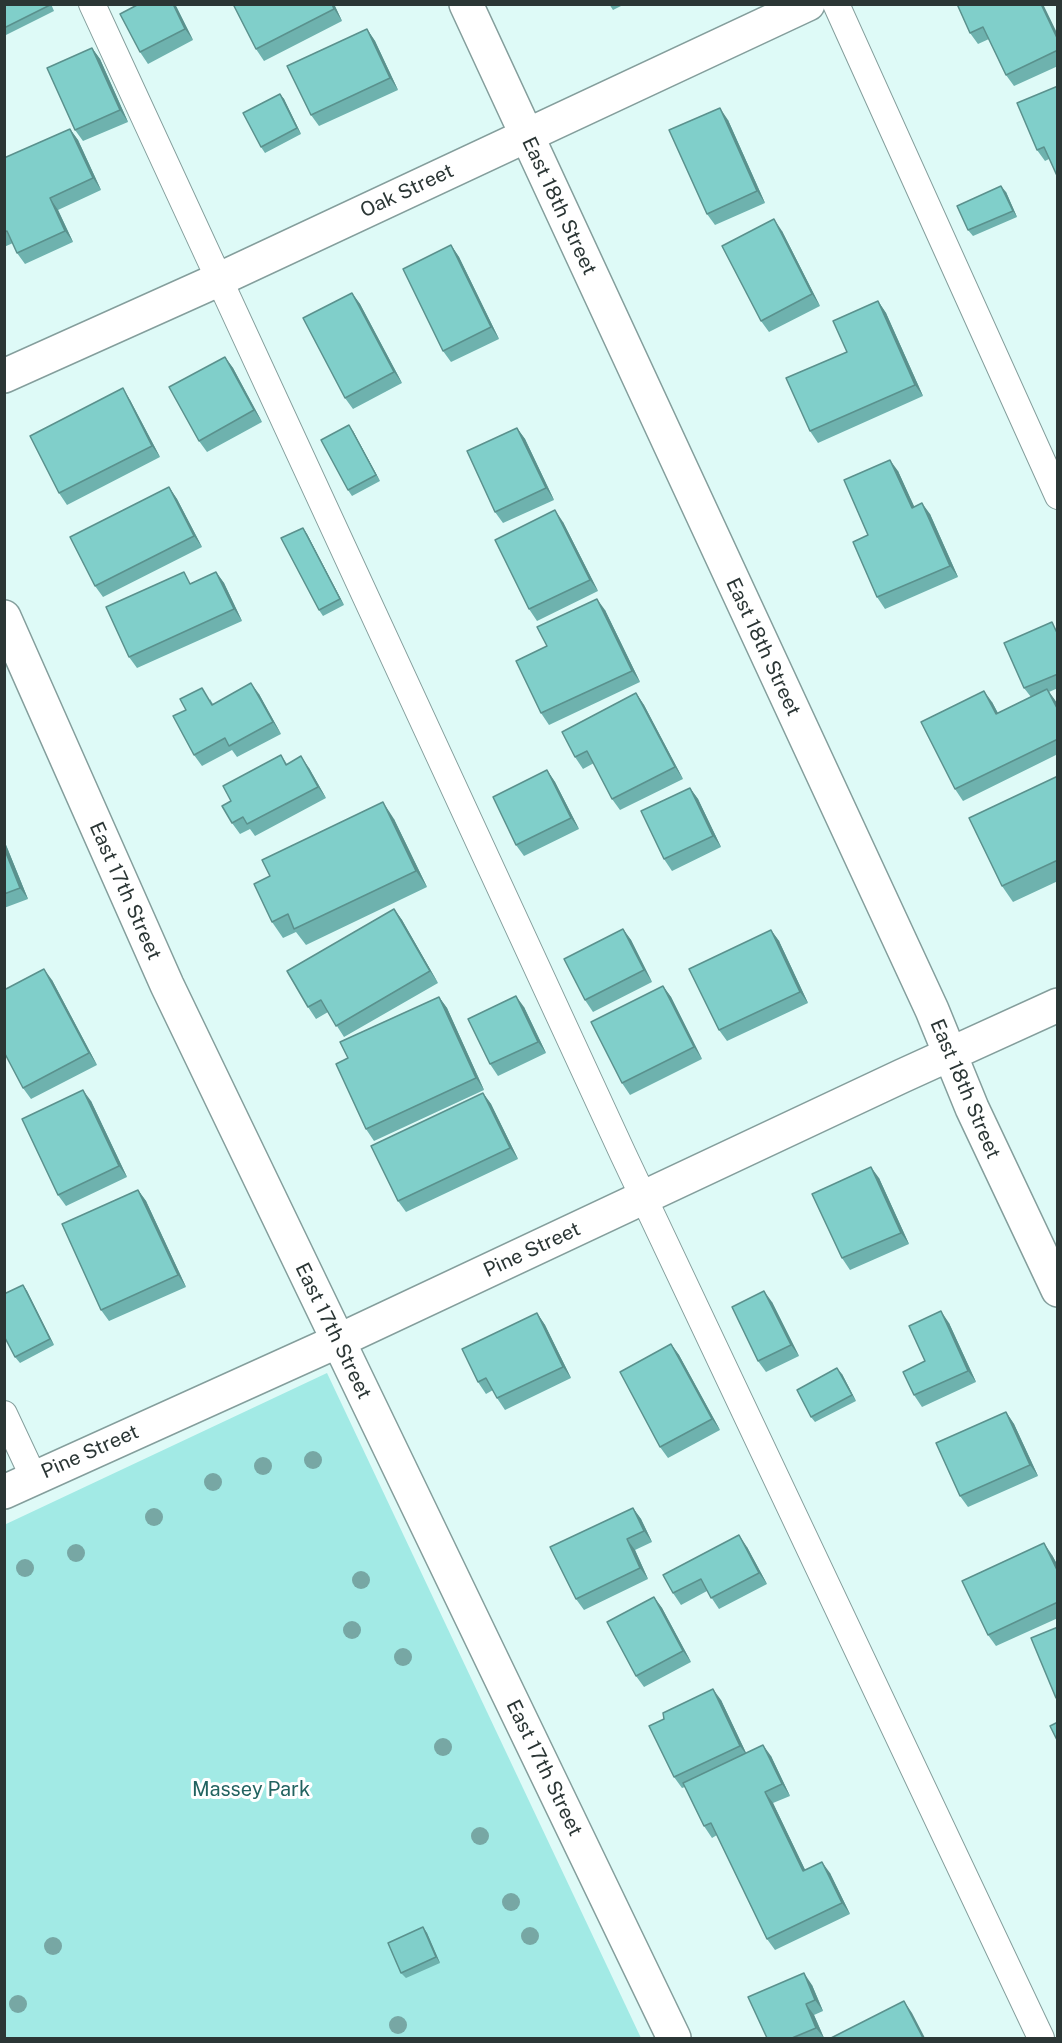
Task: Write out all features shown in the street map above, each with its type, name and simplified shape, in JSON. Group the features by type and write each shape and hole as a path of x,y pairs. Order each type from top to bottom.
{"street":[{"name":"East 18th Street","path":"466,4 932,1010 949,1055 1058,1290"},
{"name":"Oak Street","path":"4,376 220,279 808,4"},
{"name":"East 17th Street","path":"4,617 167,985 674,2038"},
{"name":"Pine Street","path":"4,1492 338,1341 1058,1005"}],"lane":[{"path":"92,4 644,1197 1041,2038"},
{"path":"836,4 1058,496"},
{"path":"4,1414 34,1478"}],"green space":[{"name":"Massey Park","path":"327,1373 641,2038 5,2038 4,1525"}],"building":[{"path":"4,4 49,4 50,5 4,28"},
{"path":"139,4 173,4 185,29 140,52 120,14"},
{"path":"233,4 332,4 334,9 256,49"},
{"path":"957,4 1041,4 1058,40 1058,50 1006,75 983,27 970,33"},
{"path":"367,29 390,78 311,115 287,66"},
{"path":"92,48 120,110 75,130 47,68"},
{"path":"1058,86 1058,178 1044,147 1037,150 1017,103"},
{"path":"280,94 297,128 261,147 243,113"},
{"path":"720,108 757,191 707,214 669,130"},
{"path":"70,129 93,178 50,198 65,231 17,253 7,231 4,232 4,158"},
{"path":"1001,186 1013,211 968,230 957,206"},
{"path":"774,219 812,294 761,321 722,246"},
{"path":"451,245 491,327 443,351 403,269"},
{"path":"352,293 394,372 345,398 303,318"},
{"path":"878,301 915,385 810,431 786,378 847,352 833,321"},
{"path":"225,357 254,410 199,441 169,387"},
{"path":"123,388 152,446 59,493 30,436"},
{"path":"349,425 376,475 348,490 321,440"},
{"path":"517,428 546,488 495,512 467,451"},
{"path":"890,460 912,508 922,503 950,566 877,597 853,542 868,535 844,480"},
{"path":"169,487 194,536 95,586 70,537"},
{"path":"555,510 590,580 529,609 495,540"},
{"path":"303,528 340,599 319,610 281,538"},
{"path":"184,572 190,584 216,572 234,609 129,657 106,607"},
{"path":"597,599 632,671 541,713 516,661 547,646 537,627"},
{"path":"1052,622 1058,635 1058,674 1024,688 1004,643"},
{"path":"251,683 273,722 229,746 225,738 194,755 173,716 186,710 180,699 202,688 212,705"},
{"path":"1047,689 1058,710 1058,739 955,789 921,722 984,691 996,714"},
{"path":"636,693 675,767 612,799 587,751 575,757 562,732"},
{"path":"281,755 286,765 301,756 318,787 247,824 243,817 232,823 222,806 231,801 223,786"},
{"path":"547,770 571,818 516,845 493,797"},
{"path":"1058,776 1058,860 1002,886 969,818"},
{"path":"690,788 713,836 664,859 641,811"},
{"path":"383,802 416,871 294,929 288,914 272,922 254,884 270,876 262,860"},
{"path":"4,848 20,888 4,894"},
{"path":"394,909 430,971 336,1026 321,1000 308,1007 287,971"},
{"path":"623,929 644,970 585,1000 564,959"},
{"path":"771,930 800,992 719,1030 689,969"},
{"path":"44,969 89,1053 23,1088 4,1052 4,990"},
{"path":"663,986 694,1047 622,1083 591,1022"},
{"path":"516,996 538,1042 490,1064 468,1019"},
{"path":"439,997 476,1078 366,1129 336,1064 348,1058 340,1042"},
{"path":"83,1090 119,1166 58,1195 22,1119"},
{"path":"483,1093 510,1148 398,1201 371,1146"},
{"path":"871,1167 901,1233 842,1258 812,1194"},
{"path":"138,1190 178,1275 101,1310 62,1224"},
{"path":"23,1285 50,1339 15,1357 4,1336 4,1294"},
{"path":"764,1291 791,1345 758,1361 732,1307"},
{"path":"941,1311 968,1371 914,1395 903,1372 925,1361 909,1326"},
{"path":"537,1313 563,1367 497,1398 486,1378 478,1382 462,1349"},
{"path":"671,1344 712,1419 660,1447 620,1372"},
{"path":"837,1368 852,1395 811,1417 797,1390"},
{"path":"1006,1412 1030,1465 960,1496 936,1443"},
{"path":"633,1508 644,1531 627,1539 640,1568 576,1599 550,1547"},
{"path":"739,1535 759,1573 711,1598 701,1579 673,1593 663,1575"},
{"path":"1044,1543 1058,1572 1058,1602 988,1635 962,1581"},
{"path":"654,1597 683,1651 636,1676 607,1622"},
{"path":"1058,1627 1058,1698 1056,1698 1031,1638"},
{"path":"713,1689 740,1746 674,1777 649,1726 664,1719 663,1713"},
{"path":"1058,1722 1058,1742 1050,1726"},
{"path":"763,1745 782,1784 765,1792 803,1871 822,1862 842,1903 767,1939 711,1823 704,1826 683,1783"},
{"path":"423,1927 436,1957 401,1973 388,1943"},
{"path":"804,1973 815,2000 806,2004 816,2028 792,2038 767,2038 748,1997"},
{"path":"904,2001 923,2038 831,2038"}]}
